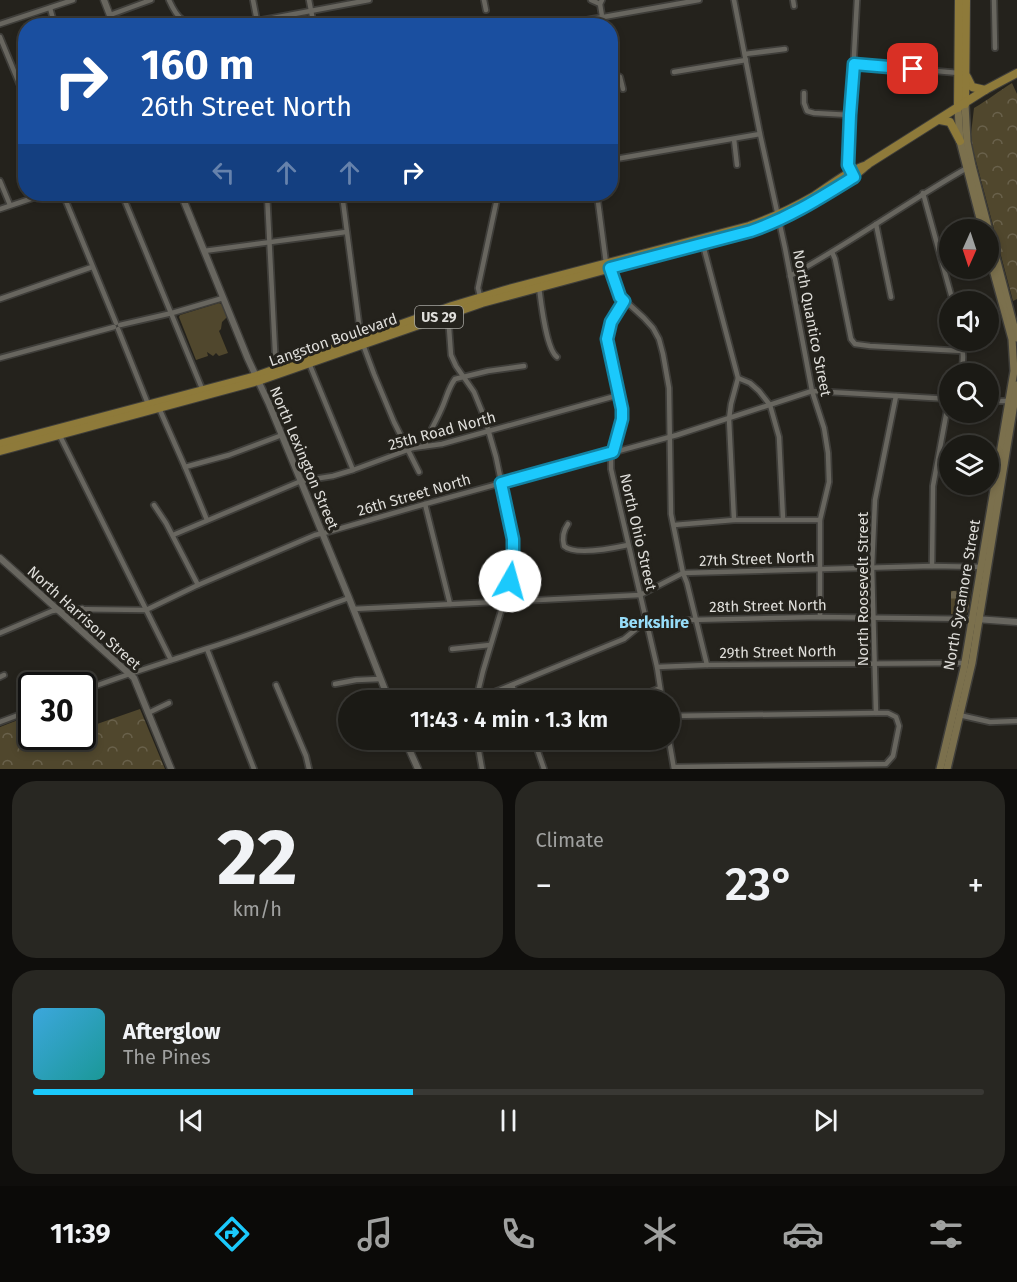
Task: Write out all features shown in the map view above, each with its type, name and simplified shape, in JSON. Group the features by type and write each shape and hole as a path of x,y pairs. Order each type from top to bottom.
{"main road":[{"path":"959,0 962,73 960,141"},
{"path":"966,0 962,73 971,87 986,90"},
{"name":"Langston Boulevard","path":"0,451 59,432 257,378 481,300 702,241 751,231 807,206 852,174 1017,73"},
{"path":"962,106 969,167 981,219"},
{"path":"939,120 950,122 960,141 1017,338"},
{"name":"Langston Boulevard","path":"481,300 539,287 608,266"},
{"name":"North Sycamore Street","path":"996,279 1014,351 1013,400"},
{"name":"North Sycamore Street","path":"942,768 968,663 1006,429 1017,385"},
{"name":"Langston Boulevard","path":"0,444 59,432"}],"street":[{"path":"20,18 74,0"},
{"path":"104,0 111,18"},
{"path":"110,15 151,0"},
{"path":"169,0 180,18"},
{"path":"253,0 257,18"},
{"path":"309,0 312,18"},
{"path":"280,18 369,0"},
{"path":"484,0 486,10"},
{"path":"591,0 601,2 602,16"},
{"path":"592,18 699,0"},
{"name":"North Quantico Street","path":"734,0 812,392 824,428 828,453 829,482 820,520 820,617"},
{"path":"852,174 848,165 857,0"},
{"path":"994,0 995,48"},
{"path":"50,9 53,18"},
{"path":"0,24 18,19"},
{"path":"0,37 18,81"},
{"path":"674,72 785,49"},
{"path":"854,64 962,73"},
{"path":"618,76 623,89"},
{"path":"804,93 807,111 814,114 850,115"},
{"path":"618,159 760,134"},
{"path":"734,139 737,165"},
{"path":"790,276 969,167"},
{"path":"0,181 10,206"},
{"path":"923,194 950,291"},
{"path":"0,209 25,201"},
{"path":"66,201 117,326 185,467 207,520"},
{"path":"125,201 203,393"},
{"name":"North Lexington Street","path":"184,201 301,481 385,690"},
{"path":"267,201 276,372"},
{"path":"343,201 362,341 384,401 419,472"},
{"path":"481,300 478,288 497,201"},
{"path":"598,201 608,266 620,297 648,323 660,342 667,370 670,502 683,573 707,665"},
{"path":"876,224 891,297"},
{"path":"204,251 346,232"},
{"path":"702,241 738,378 729,419 734,520"},
{"path":"832,252 851,338 855,344 939,350"},
{"path":"0,299 92,267"},
{"path":"539,287 552,353 557,357"},
{"path":"0,358 223,298"},
{"name":"North Ohio Street","path":"624,301 611,322 607,339 622,409 611,459 612,474 660,688"},
{"path":"448,311 450,351 454,362 478,399 489,431 510,523 513,551 510,581 478,690"},
{"path":"962,363 963,351"},
{"path":"309,360 353,470"},
{"path":"425,446 455,379 524,366"},
{"path":"738,378 750,383 770,405 779,437 783,519"},
{"name":"26th Street North","path":"0,633 52,611 146,610 315,535 670,437 812,392 939,398"},
{"name":"25th Road North","path":"173,535 301,481 333,476 407,450 442,444 619,395"},
{"name":"North Roosevelt Street","path":"876,712 872,567 875,500 896,396"},
{"path":"932,566 933,486 945,423"},
{"path":"59,432 171,660"},
{"path":"185,467 229,455 282,435"},
{"path":"425,504 450,604"},
{"path":"154,505 173,535 198,585"},
{"path":"674,525 734,520 820,520"},
{"path":"568,524 564,531 564,544 570,550 605,549 628,545"},
{"name":"North Harrison Street","path":"0,558 130,673 171,769"},
{"name":"27th Street North","path":"353,609 640,595 683,573 872,567 984,567"},
{"path":"96,685 207,649 349,598"},
{"path":"79,628 75,617 82,609"},
{"name":"28th Street North","path":"646,621 820,617 976,619"},
{"path":"976,619 1017,622"},
{"path":"500,690 624,639 646,621"},
{"path":"452,649 490,645"},
{"path":"207,649 254,769"},
{"name":"29th Street North","path":"657,667 968,663"},
{"path":"335,684 380,679"},
{"path":"276,685 306,756 309,769"},
{"path":"512,685 514,690"},
{"path":"655,690 660,688"},
{"path":"148,713 169,703"},
{"path":"671,750 674,768 886,764 893,756 900,726 896,717 888,713 876,712 680,716"},
{"path":"0,722 18,715"},
{"path":"956,715 990,722 1017,721"},
{"path":"409,750 418,769"},
{"path":"479,750 482,769"},
{"path":"538,750 544,769"}],"green space":[{"path":"1012,83 1017,94 1017,299 1013,301 999,248 999,219 991,219 972,146 974,108"},
{"path":"219,303 223,305 227,317 222,322 219,331 228,353 219,356 216,353 213,356 207,352 208,356 196,360 179,317"},
{"path":"971,590 968,612 964,615 951,614 951,591"},
{"path":"140,709 165,769 0,769 0,727 18,720 18,750 96,750 96,722 97,724"}],"district":[{"name":"Berkshire","path":"654,622"}],"route":[{"path":"510,581 513,539 501,483 613,452 622,419 622,409 607,339 611,322 624,301 620,297 610,268 771,224 797,212 854,177 848,165 854,64 913,69"}]}
